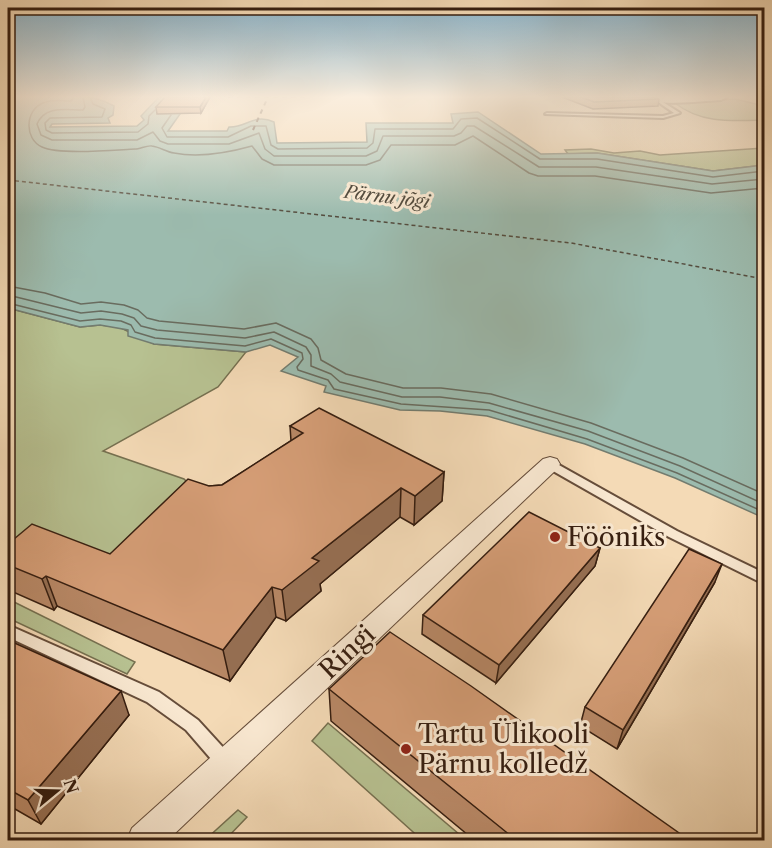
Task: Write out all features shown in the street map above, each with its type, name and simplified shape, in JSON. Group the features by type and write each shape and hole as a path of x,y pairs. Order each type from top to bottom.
{"street":[{"name":"Ringi","path":"144,840 226,764 379,640 550,464"}],"lane":[{"path":"550,464 673,534 765,579"},
{"path":"8,631 153,697 192,725 226,764"}],"green space":[{"path":"764,148 764,165 713,171 597,153 568,154 565,150 591,149 614,153 640,151 660,155"},
{"path":"8,308 80,327 100,325 119,327 154,344 246,352 218,387 103,451 184,479 196,491 119,578 8,583"},
{"path":"8,599 135,662 127,674 8,618"},
{"path":"328,723 466,840 422,840 312,741"},
{"path":"238,810 247,817 225,840 205,840"}],"water":[{"name":"Pärnu jõgi","path":"8,137 276,137 277,143 367,142 367,137 515,137 541,154 597,153 713,171 764,165 764,518 675,478 585,444 487,416 400,410 324,392 326,386 281,371 298,357 270,345 246,352 154,344 128,336 128,330 100,325 80,327 8,308"}],"building":[{"path":"319,408 444,472 415,496 401,488 312,558 319,561 282,590 272,587 223,650 46,576 42,579 8,565 8,544 32,524 110,554 188,479 209,486 222,485 303,433 290,426"},
{"path":"529,512 600,548 499,665 423,615"},
{"path":"689,549 722,564 623,730 585,707"},
{"path":"390,632 471,686 689,840 516,840 329,689"},
{"path":"8,640 121,691 28,800 8,789"}],"ferry route":[{"path":"8,180 571,243 764,279"}],"place":[{"name":"Fööniks","path":"555,537"},
{"name":"Tartu Ülikooli Pärnu kolledž","path":"406,749"}]}
